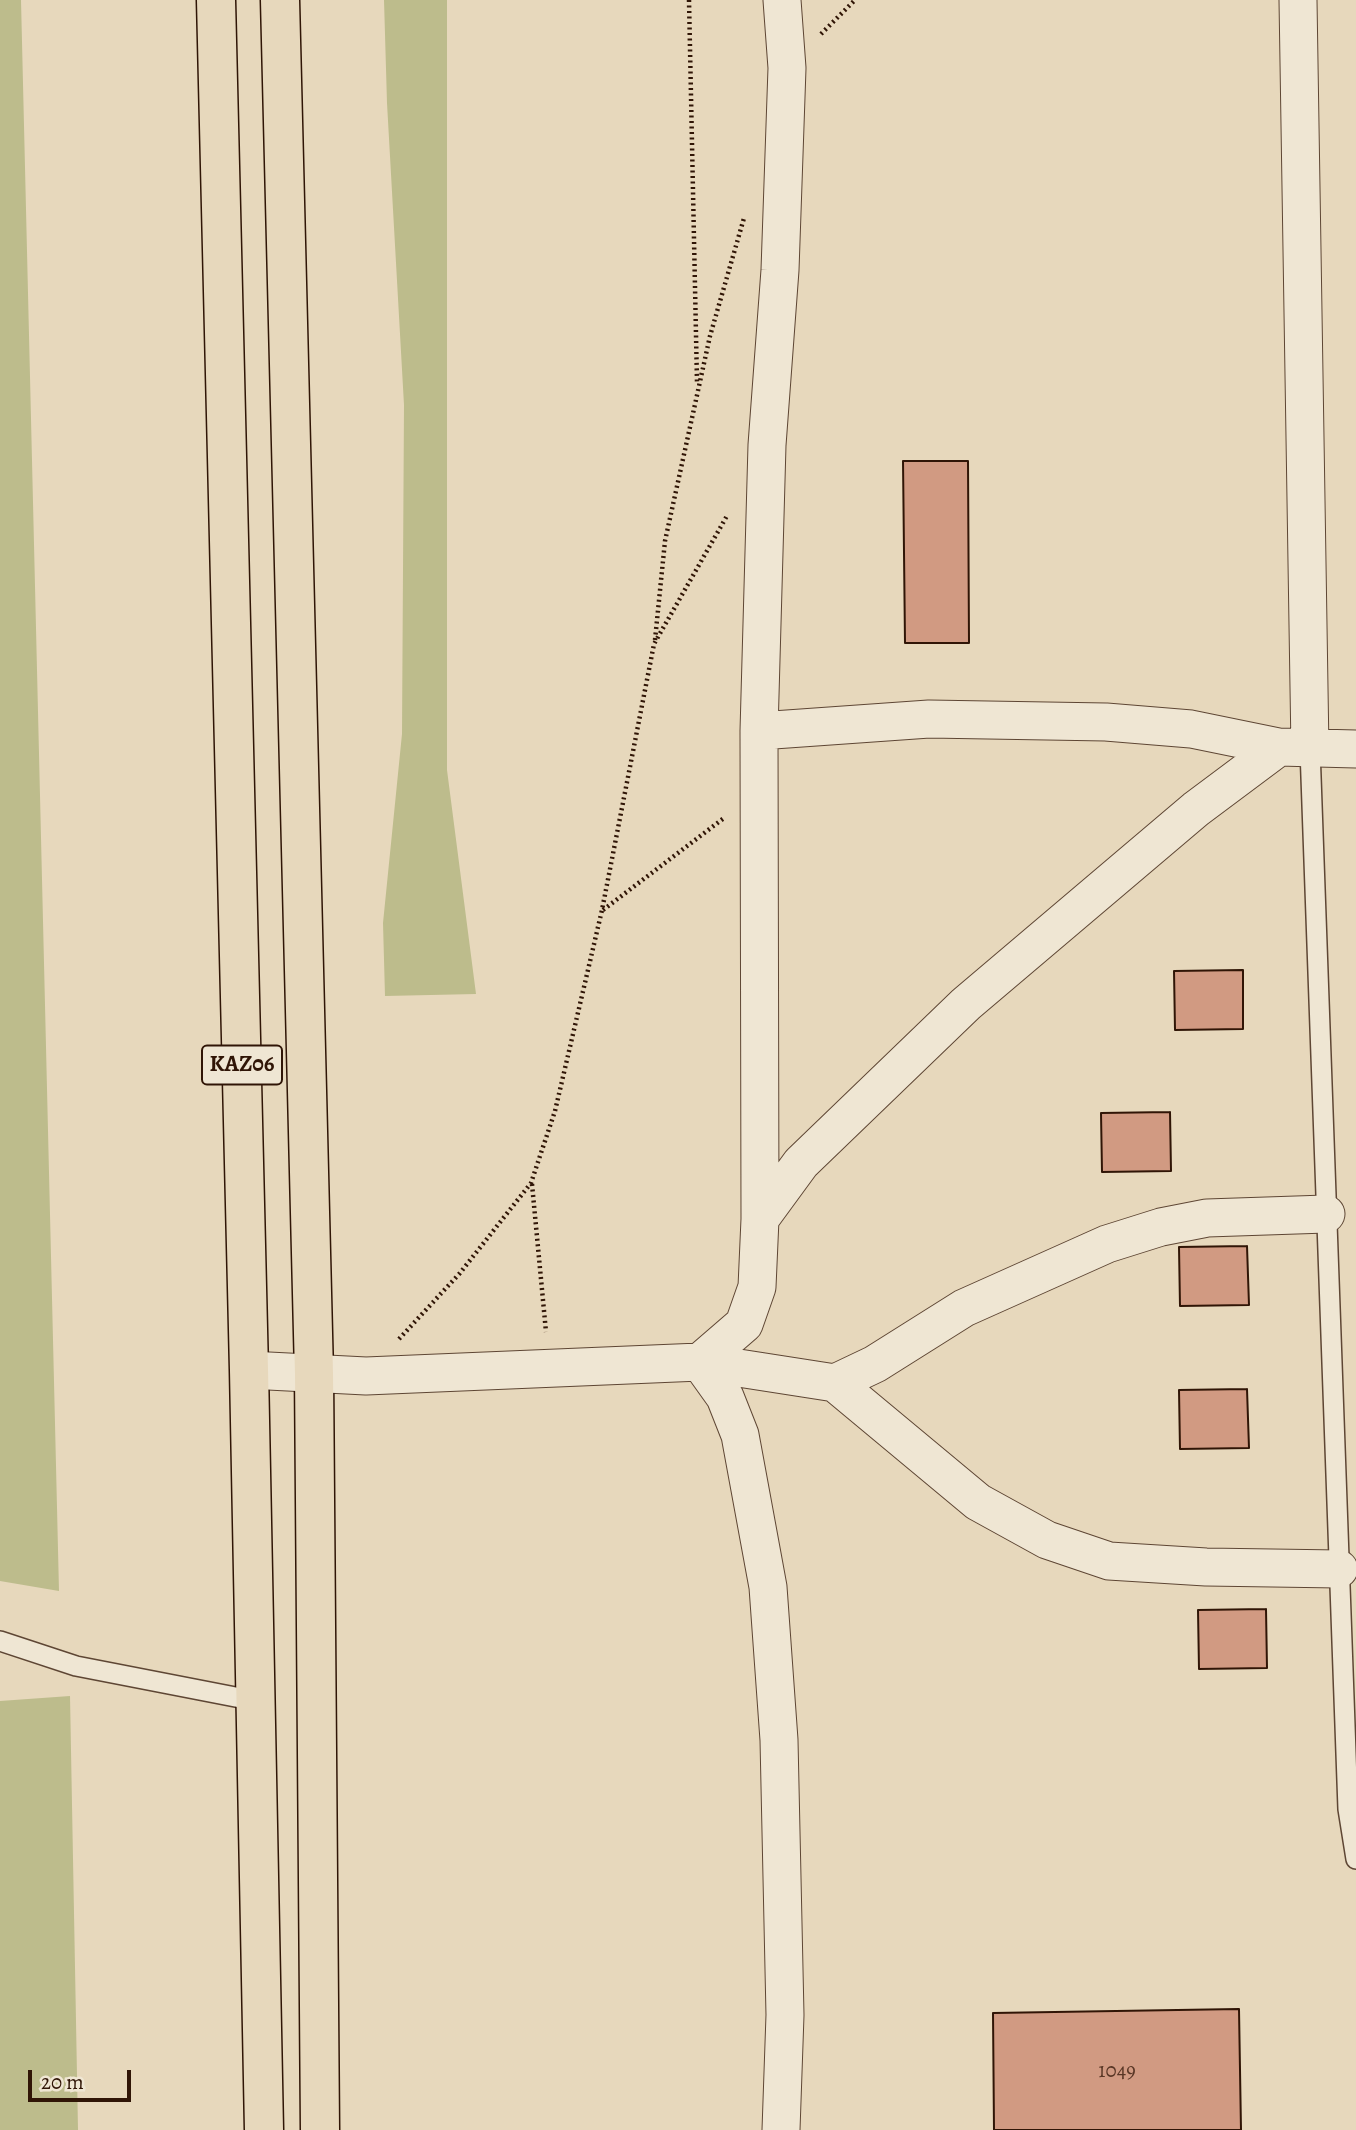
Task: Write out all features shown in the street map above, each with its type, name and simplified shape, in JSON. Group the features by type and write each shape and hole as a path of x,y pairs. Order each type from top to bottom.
{"highway":[{"name":"KАZ06","path":"216,0 249,1370 264,2130"},
{"name":"KАZ06","path":"279,0 314,1373 320,2130"}],"street":[{"path":"700,1362 744,1325 757,1287 760,1219 759,731 767,445 780,270 787,68 782,0"},
{"path":"1294,748 1298,0"},
{"path":"759,731 929,719 1106,722 1191,729 1294,748 1356,749"},
{"path":"760,1219 802,1163 966,1004 1196,808 1294,748"},
{"path":"835,1383 875,1364 964,1308 1107,1244 1161,1227 1207,1218 1326,1214"},
{"path":"249,1370 366,1376 700,1362 835,1383 978,1502 1047,1540 1109,1561 1206,1567 1339,1569"},
{"path":"700,1362 725,1397 740,1435 768,1587 780,1768 785,2015 781,2130"}],"lane":[{"path":"1294,748 1326,1214 1348,1809 1356,1859"},
{"path":"0,1642 76,1666 256,1701"}],"path":[{"path":"689,0 697,390"},
{"path":"366,1376 460,1273 531,1184 555,1111 602,910 654,644 665,541 697,390 745,215"},
{"path":"654,644 734,504"},
{"path":"602,910 760,790"},
{"path":"531,1184 550,1367"}],"shaded area":[{"path":"0,0 21,0 59,1591 0,1581"},
{"path":"384,0 447,0 447,770 476,994 385,996 383,923 402,734 404,405"},
{"path":"70,1696 78,2130 0,2130 0,1701"}],"building":[{"path":"903,461 968,461 969,643 905,643"},
{"path":"1243,970 1243,1029 1175,1030 1174,971"},
{"path":"1170,1112 1171,1171 1102,1172 1101,1113"},
{"path":"1247,1246 1249,1305 1180,1306 1179,1247"},
{"path":"1247,1389 1249,1448 1180,1449 1179,1390"},
{"path":"1266,1609 1267,1668 1199,1669 1198,1610"},
{"path":"1239,2009 1241,2130 994,2130 993,2013"}]}
